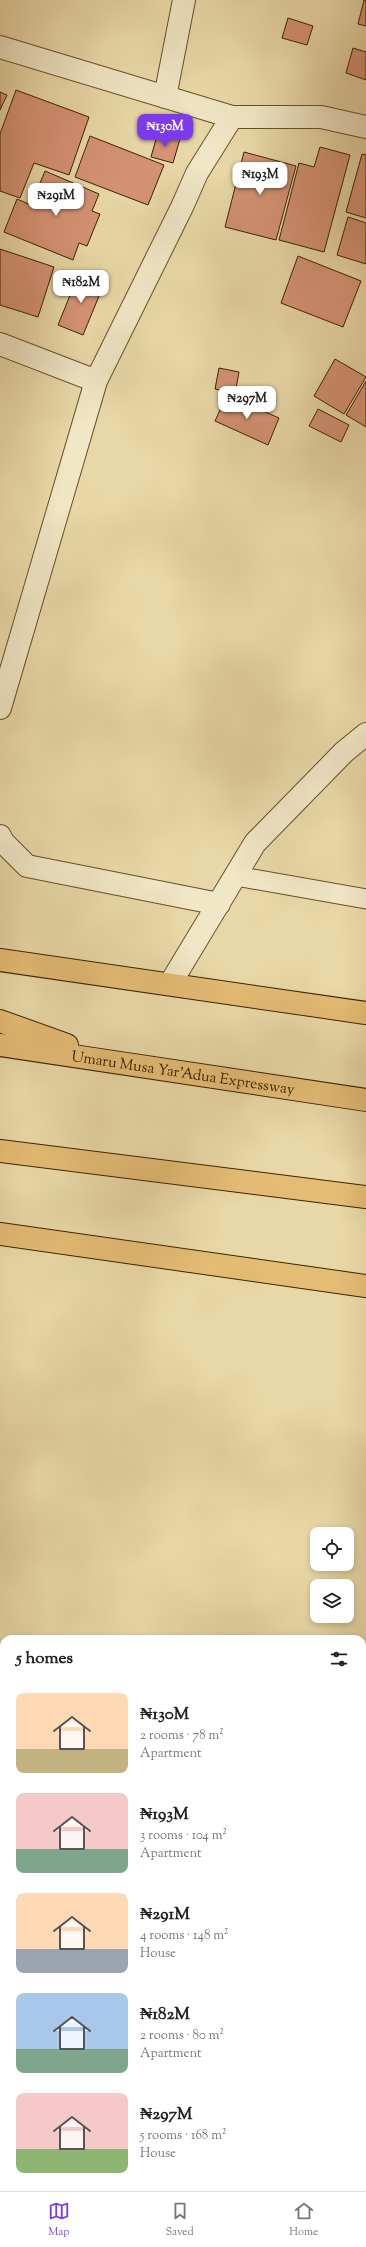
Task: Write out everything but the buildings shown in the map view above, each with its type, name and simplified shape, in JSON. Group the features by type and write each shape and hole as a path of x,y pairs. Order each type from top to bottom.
{"highway":[{"path":"0,960 366,1013"},
{"path":"0,1022 115,1062"},
{"name":"Umaru Musa Yar'Adua Expressway","path":"0,1045 366,1100"},
{"path":"0,1152 366,1197"},
{"path":"0,1162 46,1157"},
{"path":"0,1234 366,1286"}],"street":[{"path":"165,97 184,0"},
{"path":"0,46 232,118 321,117 366,126"},
{"path":"0,708 96,381 182,208 197,173 232,118"},
{"path":"0,344 96,381"},
{"path":"170,984 255,843 344,752 366,734"},
{"path":"0,836 3,842 27,866 219,904"}],"lane":[{"path":"236,876 366,899"}]}
